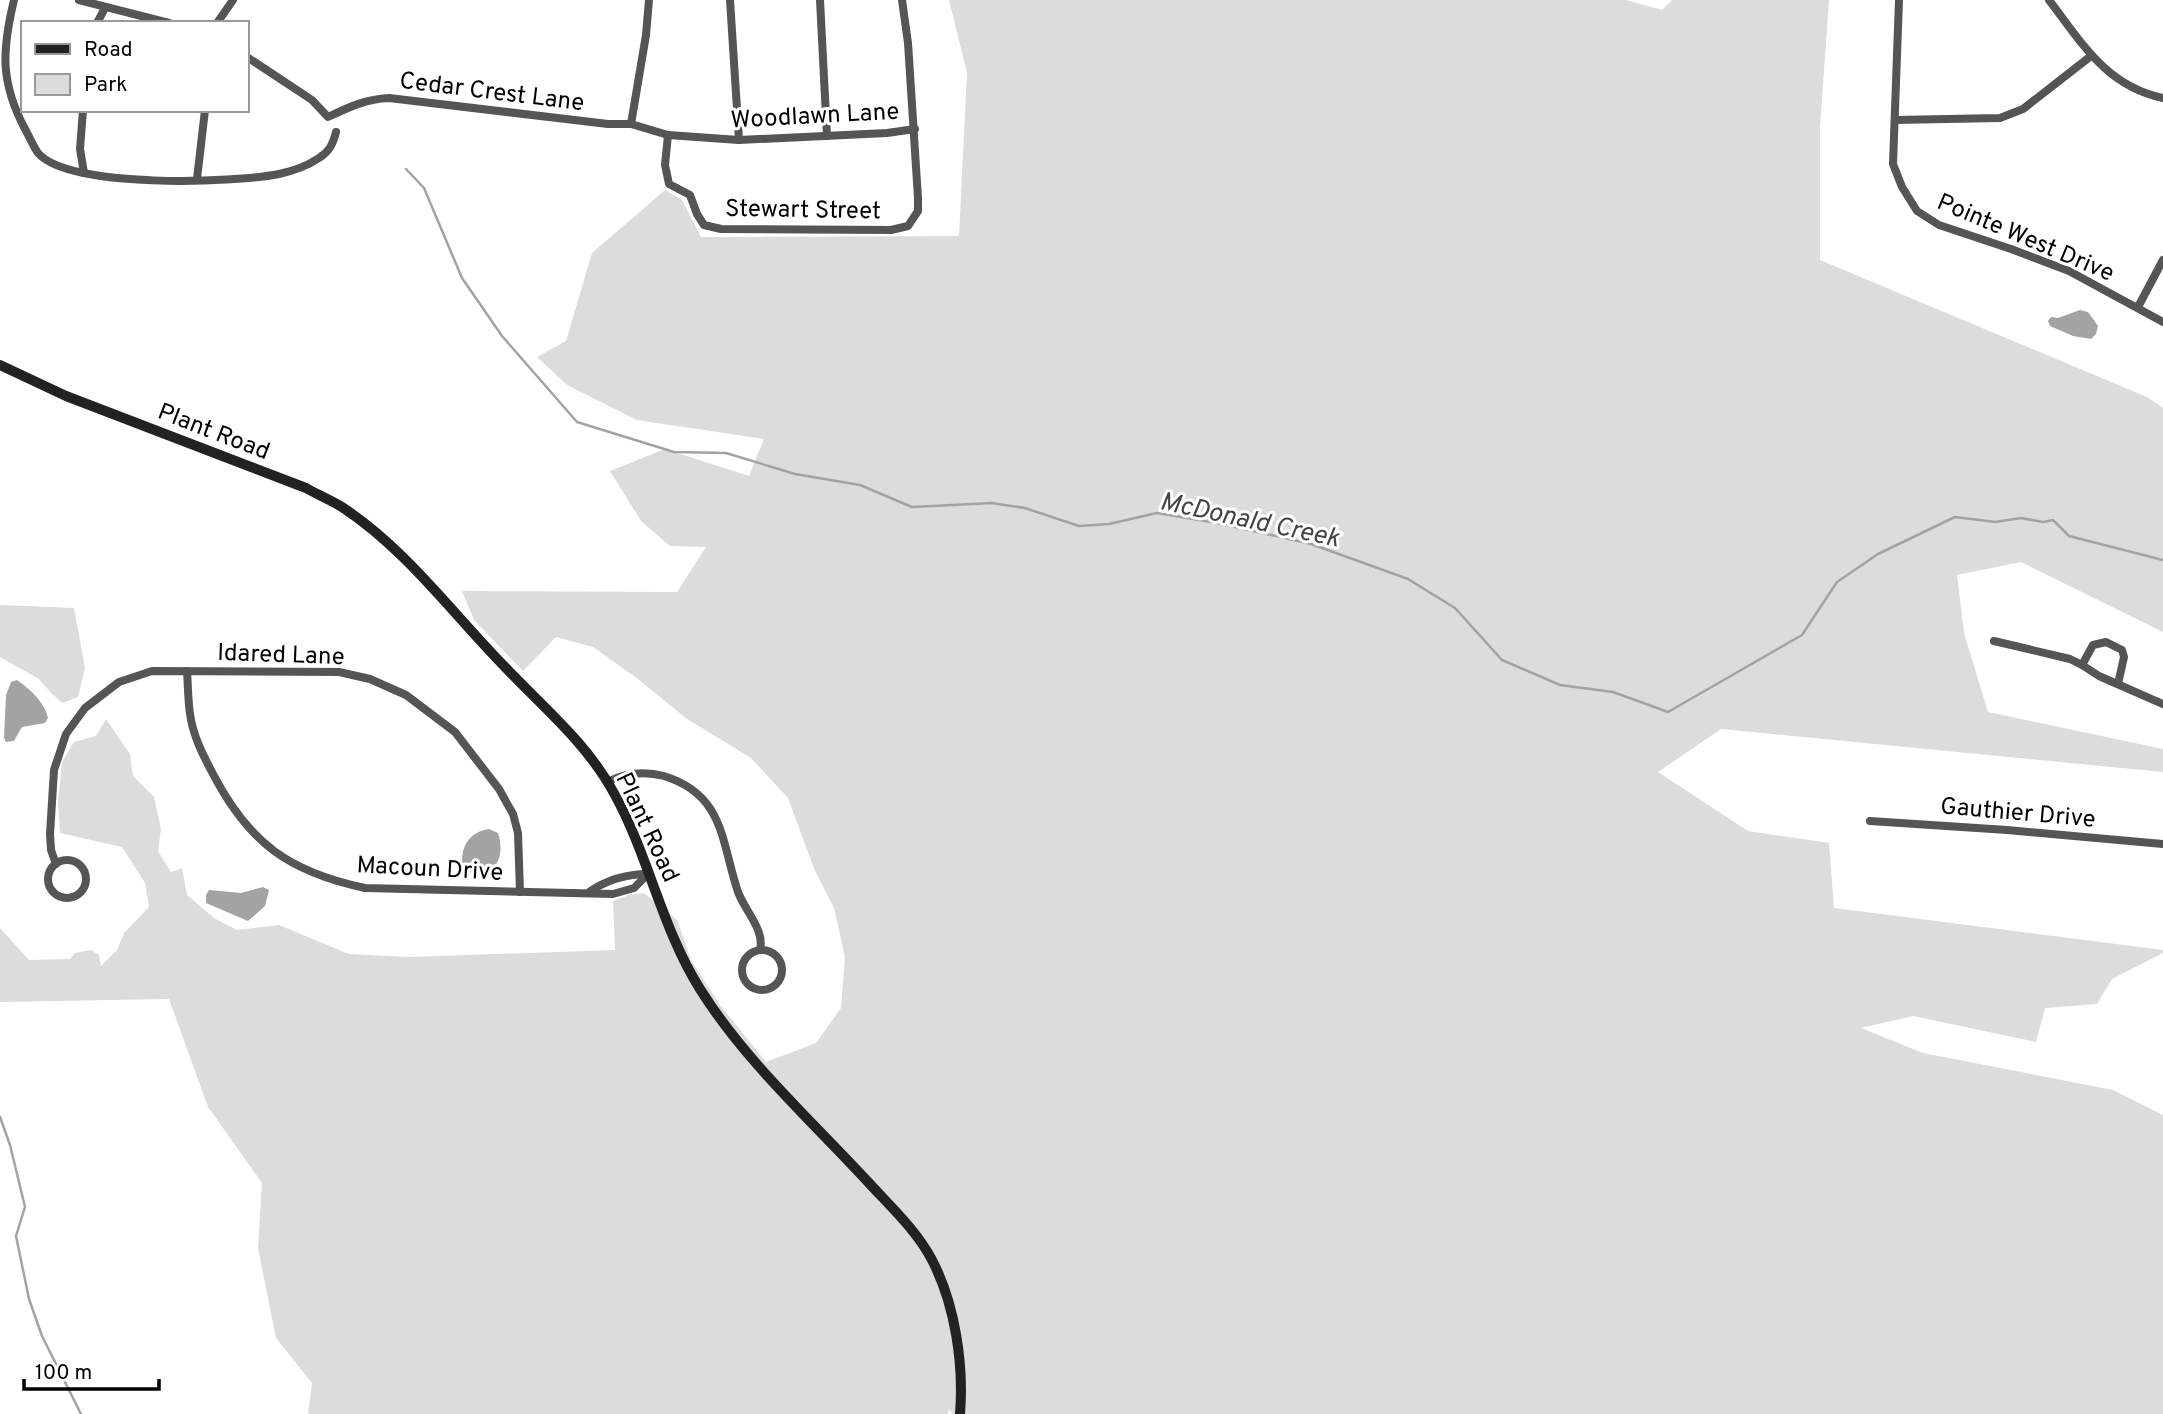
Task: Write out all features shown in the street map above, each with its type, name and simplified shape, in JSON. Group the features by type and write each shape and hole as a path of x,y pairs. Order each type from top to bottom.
{"street":[{"path":"14,0 5,38 8,83 14,108 38,153 48,161 84,173 156,181 264,176 303,166 326,152 332,145 336,132"},
{"path":"79,0 160,21"},
{"path":"218,21 233,0"},
{"path":"631,124 649,0"},
{"path":"730,0 739,140"},
{"path":"820,0 827,136"},
{"name":"Woodlawn Lane","path":"631,124 668,135 739,140 887,133 915,129 902,0"},
{"name":"Pointe West Drive","path":"1899,0 1893,164 1902,187 1917,211 1939,225 1988,240 2069,271 2163,322"},
{"path":"2049,0 2091,56 2109,74 2144,94 2163,98"},
{"path":"98,21 105,8"},
{"path":"1895,120 2000,118 2023,109 2091,56"},
{"name":"Cedar Crest Lane","path":"248,58 312,100 328,117 355,104 389,98 608,124 631,124"},
{"path":"83,112 80,149 84,173"},
{"path":"197,179 205,112"},
{"name":"Stewart Street","path":"668,135 665,165 669,184 690,195 697,214 705,225 721,229 891,230 908,226 918,211 915,129"},
{"path":"2138,307 2163,260"},
{"name":"Plant Road","path":"0,365 66,396 306,488 340,506 392,547 504,667 558,718 590,756 616,796 677,944 700,989 748,1054 905,1222 932,1259 950,1304 958,1355 960,1414"},
{"path":"1994,641 2070,659 2099,676 2163,704"},
{"path":"2082,665 2093,645 2099,642 2116,645 2122,650 2124,657 2118,684"},
{"name":"Idared Lane","path":"56,864 68,860 79,864 83,869 85,886 72,898 59,896 50,887 49,874 56,864 51,842 54,770 66,734 85,708 119,682 152,671 339,672 370,680 407,695 455,732 499,789 513,814 518,833 520,892"},
{"name":"Macoun Drive","path":"187,671 190,716 200,748 227,801 253,835 290,862 329,880 365,888 613,894 634,888 649,874"},
{"path":"607,782 628,774 659,775 678,780 702,796 723,832 745,910 761,934 760,950"},
{"name":"Gauthier Drive","path":"1870,821 2163,844"},
{"name":"Macoun Drive","path":"588,893 604,882 632,874 649,874"},
{"path":"760,950 773,953 782,970 777,983 766,989 753,987 744,978 743,972 749,955 760,950"}],"green space":[{"path":"949,0 1626,0 1662,10 1672,0 1829,0 1820,127 1820,260 2147,397 2163,408 2163,632 2021,562 1957,575 1964,633 1988,712 2163,749 2163,772 1721,729 1658,772 1748,831 1829,843 1834,908 2163,950 2163,953 2112,979 2097,1004 2045,1008 2036,1042 1913,1016 1861,1028 1923,1053 2113,1090 2163,1115 2163,1414 952,1414 949,1408 948,1414 308,1414 312,1383 276,1338 258,1248 262,1183 208,1107 169,999 0,1002 0,928 29,960 70,959 75,953 91,950 99,955 101,966 117,950 124,933 149,907 145,883 122,847 60,833 58,801 62,762 74,742 96,736 106,719 130,754 133,776 154,797 161,829 158,851 171,872 182,868 187,895 214,918 237,930 279,925 349,954 409,957 615,950 613,901 644,893 677,920 692,962 720,1005 766,1062 816,1043 841,1008 845,957 834,908 815,871 788,798 751,758 687,719 593,647 556,637 523,671 474,620 462,591 677,592 706,547 670,546 641,521 610,471 665,449 749,476 764,439 637,420 567,385 537,357 566,341 592,253 665,190 682,200 701,237 959,236 967,73"},
{"path":"0,605 74,608 85,668 78,697 63,703 39,679 0,657"}],"shaded area":[{"path":"2080,310 2088,312 2098,326 2091,339 2073,336 2050,326 2048,321 2051,317 2058,318"},
{"path":"17,680 36,697 48,718 45,723 22,727 14,741 6,742 6,695 11,682"},
{"path":"489,829 498,833 498,860 489,871 482,873 463,869 462,855 470,838"},
{"path":"263,887 269,890 265,906 248,921 206,903 209,890 241,893"}],"waterway":[{"name":"McDonald Creek","path":"406,169 424,188 462,278 502,336 577,422 674,452 726,453 795,474 860,485 912,507 992,503 1025,508 1079,526 1109,524 1157,513 1311,544 1408,579 1455,608 1502,660 1560,685 1613,692 1668,712 1802,635 1837,582 1878,554 1955,517 1995,522 2021,518 2043,522 2053,520 2069,536 2163,560"},
{"path":"0,1117 10,1145 25,1207 16,1236 29,1299 42,1336 81,1414"}]}
